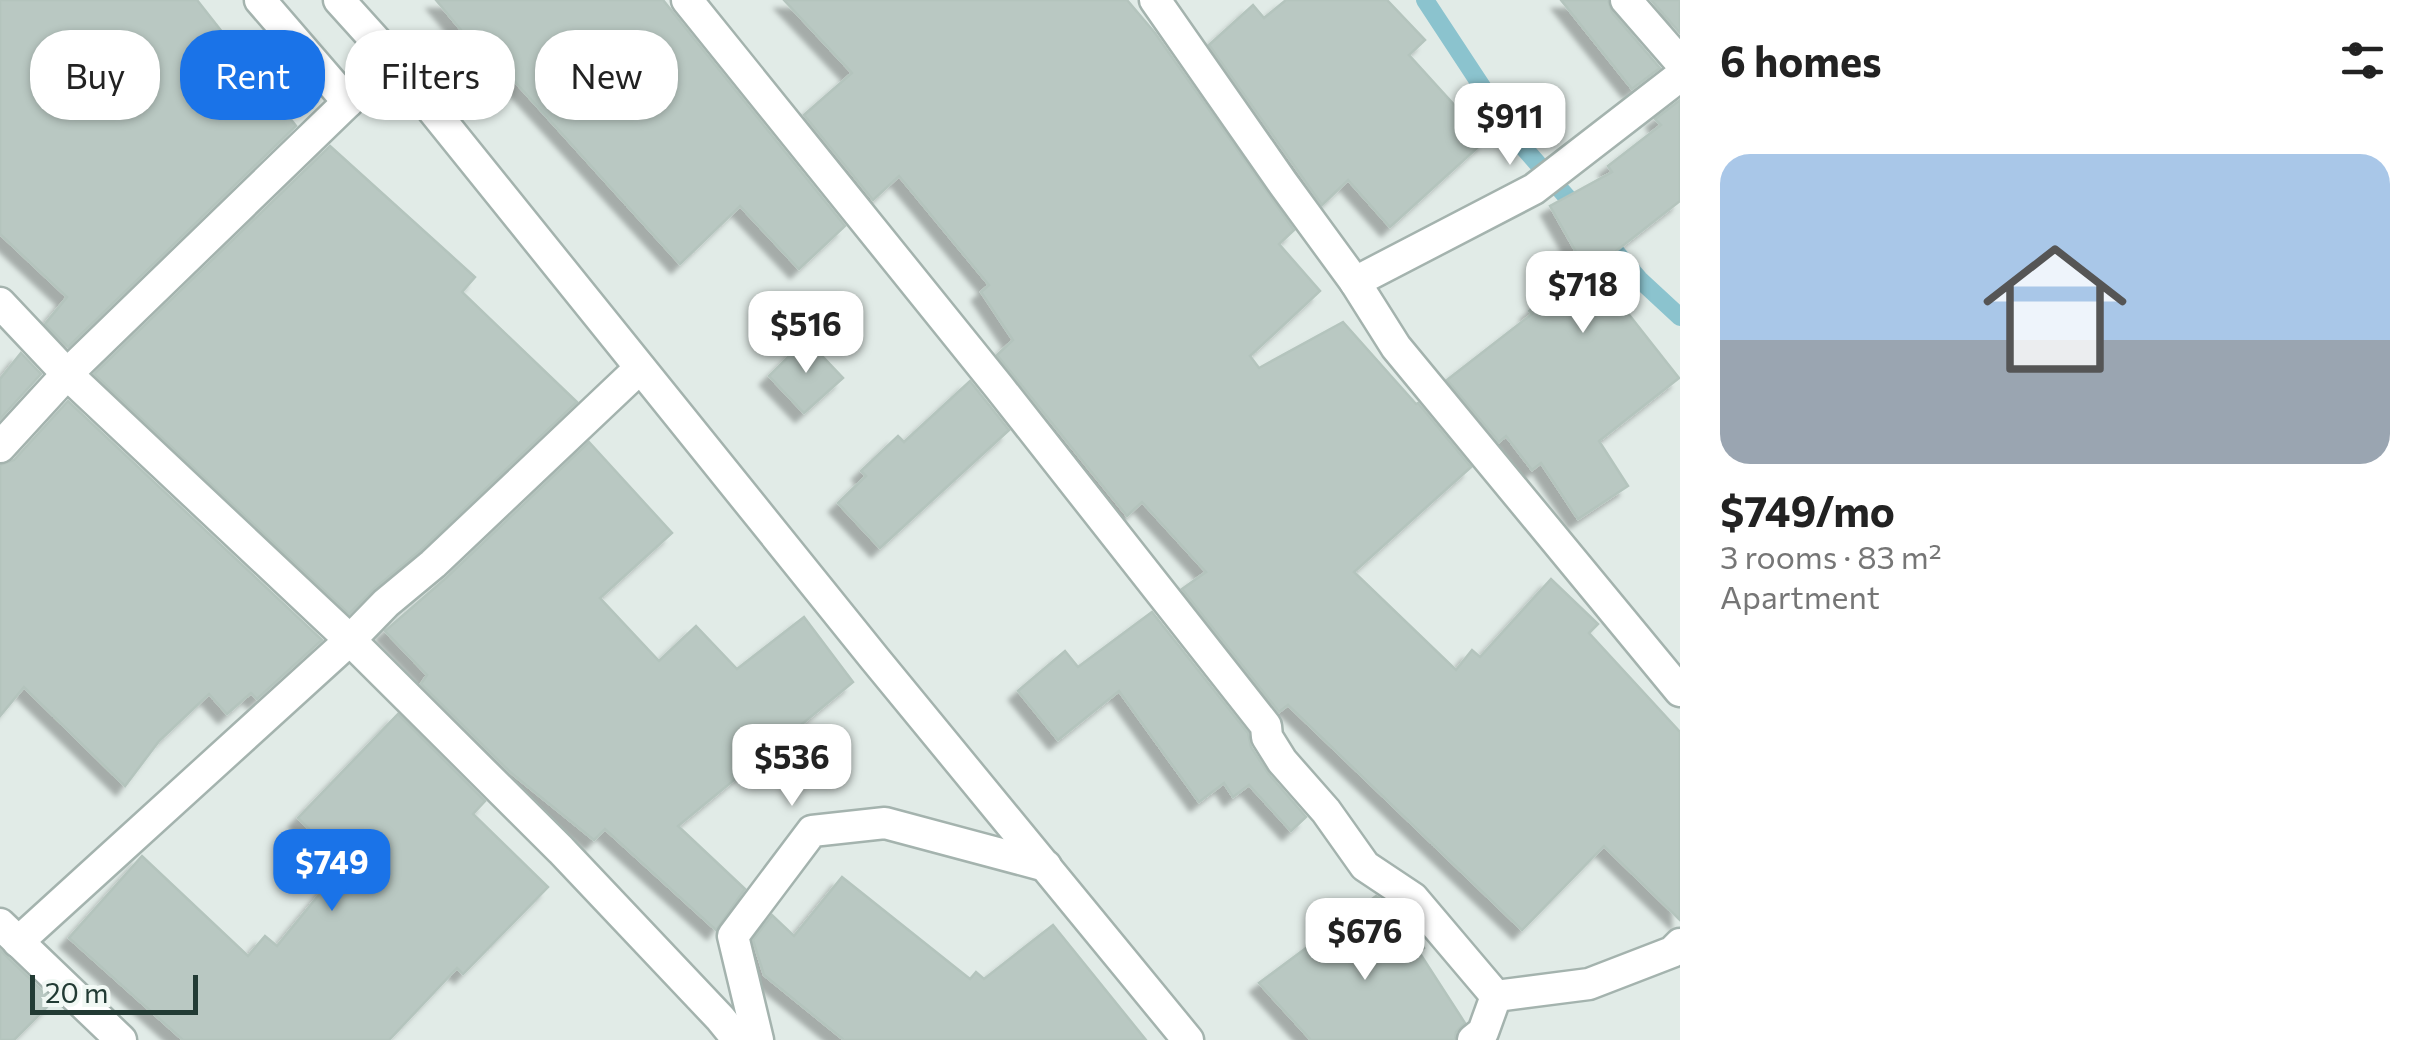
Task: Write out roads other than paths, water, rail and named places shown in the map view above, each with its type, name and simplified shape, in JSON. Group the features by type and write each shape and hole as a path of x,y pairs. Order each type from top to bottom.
{"street":[{"path":"260,0 345,99"},
{"path":"340,0 367,30"},
{"path":"687,0 1254,710 1282,760 1326,811 1364,866 1413,898 1496,996"},
{"path":"1155,0 1355,282 1396,347 1680,691"},
{"path":"1626,0 1680,62"},
{"path":"1355,282 1534,190 1680,76"},
{"path":"0,446 67,374 345,105"},
{"path":"441,120 1188,1040"},
{"path":"0,303 67,374 350,640 562,850 738,1040"},
{"path":"121,1040 9,933 350,640 640,368"},
{"path":"758,1040 733,936 812,832 884,822 1046,866"},
{"path":"1496,996 1589,984 1672,952 1680,944"},
{"path":"1472,1040 1483,1032 1496,996"}],"waterway":[{"path":"1425,0 1517,140 1580,212"},
{"path":"1601,235 1639,279 1680,317"}]}
